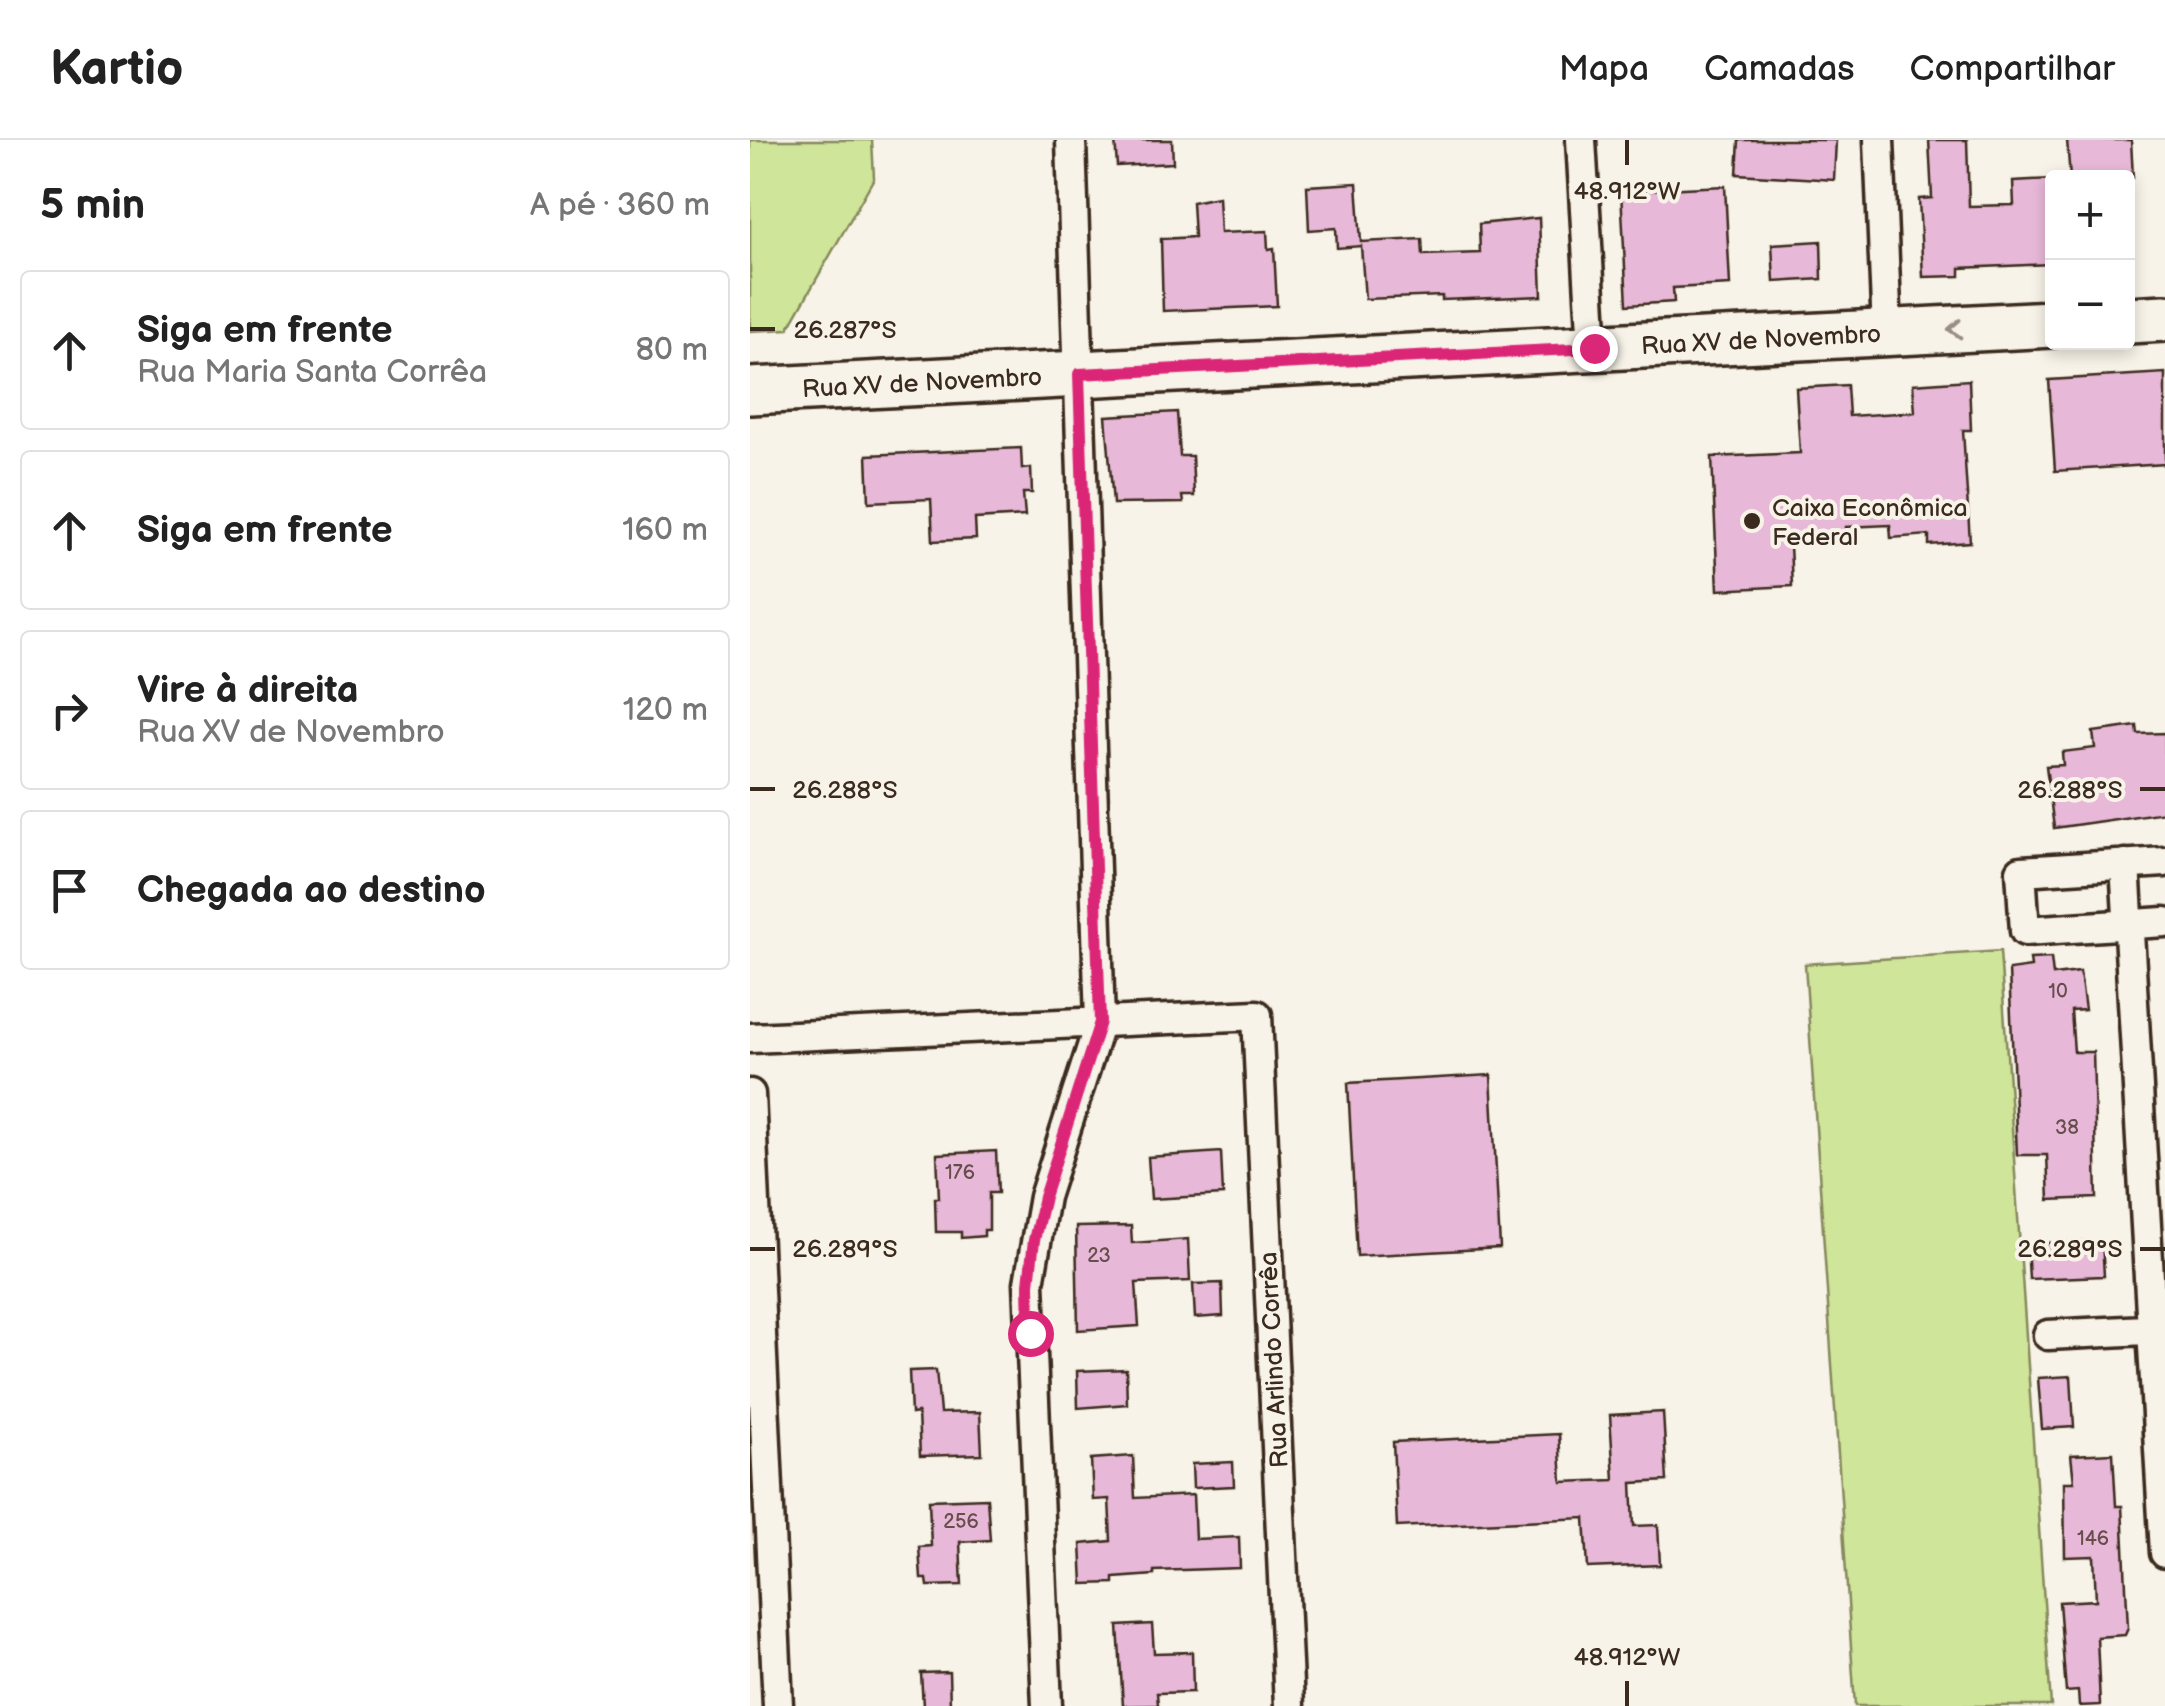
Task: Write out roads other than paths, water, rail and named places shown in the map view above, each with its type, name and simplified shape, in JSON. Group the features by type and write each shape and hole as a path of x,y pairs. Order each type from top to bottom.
{"main road":[{"path":"2135,320 2165,318"},
{"name":"Rua XV de Novembro","path":"750,391 2045,324"}],"street":[{"path":"1047,1706 1029,1284 1044,1197 1100,1022 1071,140"},
{"path":"1581,140 1594,348"},
{"path":"1879,140 1887,332"},
{"path":"2165,862 2021,871 2025,931 2165,922"},
{"path":"2124,864 2158,1330 2165,1552"},
{"name":"Rua Arlindo Corrêa","path":"1100,1022 1257,1014 1289,1706"},
{"path":"750,1038 1100,1022"},
{"path":"750,1094 778,1706"},
{"path":"2048,1335 2158,1330"}],"place":[{"name":"Caixa Econômica Federal","path":"1752,521"}]}
